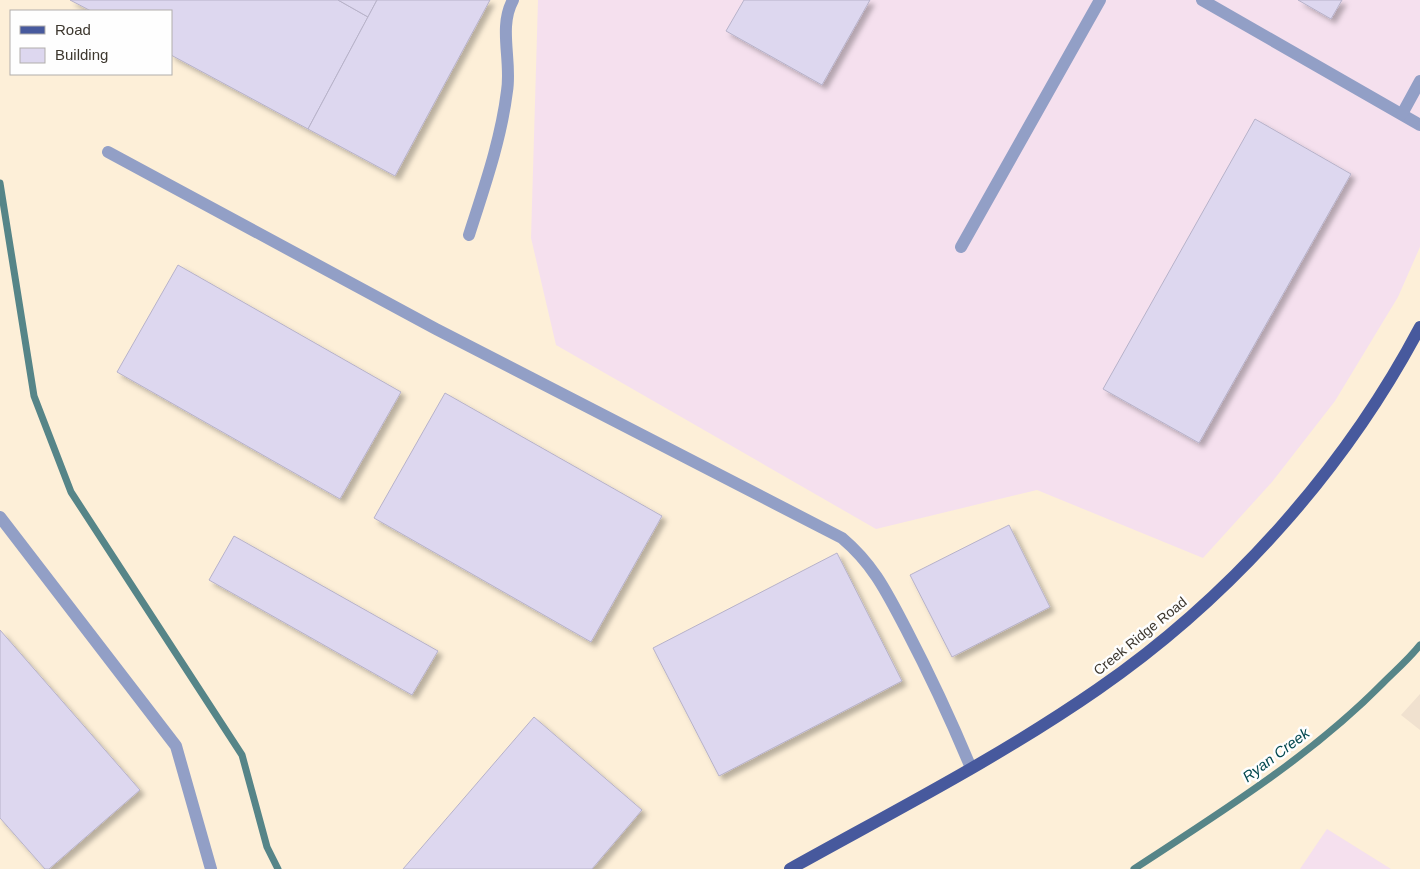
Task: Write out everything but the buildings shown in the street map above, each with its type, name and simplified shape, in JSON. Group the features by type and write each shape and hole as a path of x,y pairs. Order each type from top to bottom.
{"main road":[{"name":"Creek Ridge Road","path":"790,869 972,768 1099,688 1183,623 1263,544 1344,448 1380,396 1420,327"}],"lane":[{"path":"469,235 487,180 508,90 506,12 513,0"},
{"path":"961,247 1100,0"},
{"path":"1202,0 1420,125"},
{"path":"1402,114 1420,81"},
{"path":"108,152 436,329 842,538 868,562 886,591 940,693 972,768"},
{"path":"0,517 176,746 211,869"}],"shaded area":[{"path":"538,0 1420,0 1420,247 1398,297 1335,401 1272,482 1203,558 1037,490 876,529 556,345 531,238"},
{"path":"1420,694 1420,730 1401,715"},
{"path":"1327,829 1391,869 1300,869"}],"waterway":[{"path":"0,183 34,396 71,492 242,755 267,847 278,869"},
{"name":"Ryan Creek","path":"1134,869 1232,805 1326,735 1355,710 1420,645"}]}
